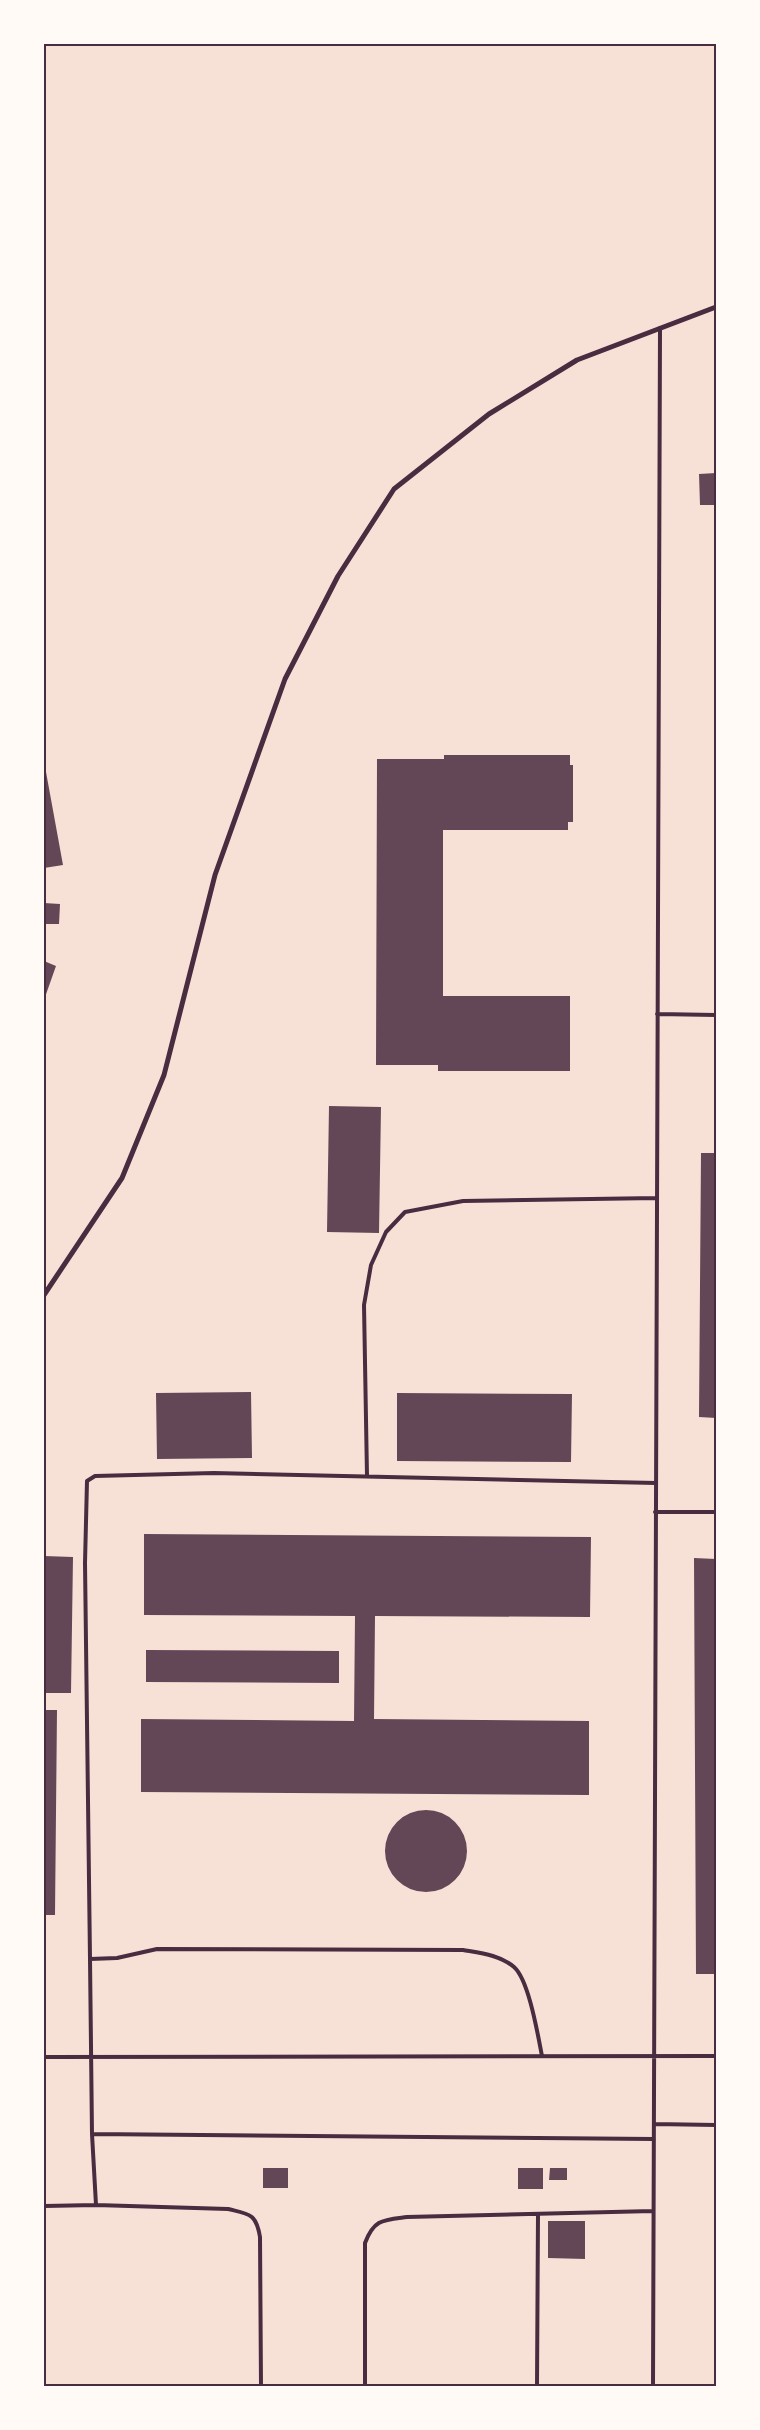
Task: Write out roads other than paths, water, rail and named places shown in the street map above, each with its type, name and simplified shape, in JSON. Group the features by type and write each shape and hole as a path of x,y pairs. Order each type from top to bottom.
{"street":[{"path":"44,1294 122,1178 164,1075 215,875 284,679 338,576 394,490 489,414 577,360 716,307"}],"lane":[{"path":"653,2386 654,2124 652,2056 660,328"},
{"path":"657,1014 716,1015"},
{"path":"368,1476 364,1305 371,1265 386,1232 405,1212 463,1201 657,1198"},
{"path":"96,2204 92,2134 91,2058 85,1563 87,1481 95,1476 214,1473 656,1483"},
{"path":"656,1512 716,1512"},
{"path":"90,1959 117,1958 157,1950 463,1950 492,1955 515,1968 529,1996 542,2056"},
{"path":"44,2057 716,2056"},
{"path":"654,2124 716,2125"},
{"path":"92,2134 654,2139"},
{"path":"44,2206 96,2204 228,2209 249,2214 258,2222 260,2237 261,2386"},
{"path":"365,2386 365,2243 370,2229 382,2220 407,2217 653,2211"},
{"path":"537,2386 538,2214"}]}
